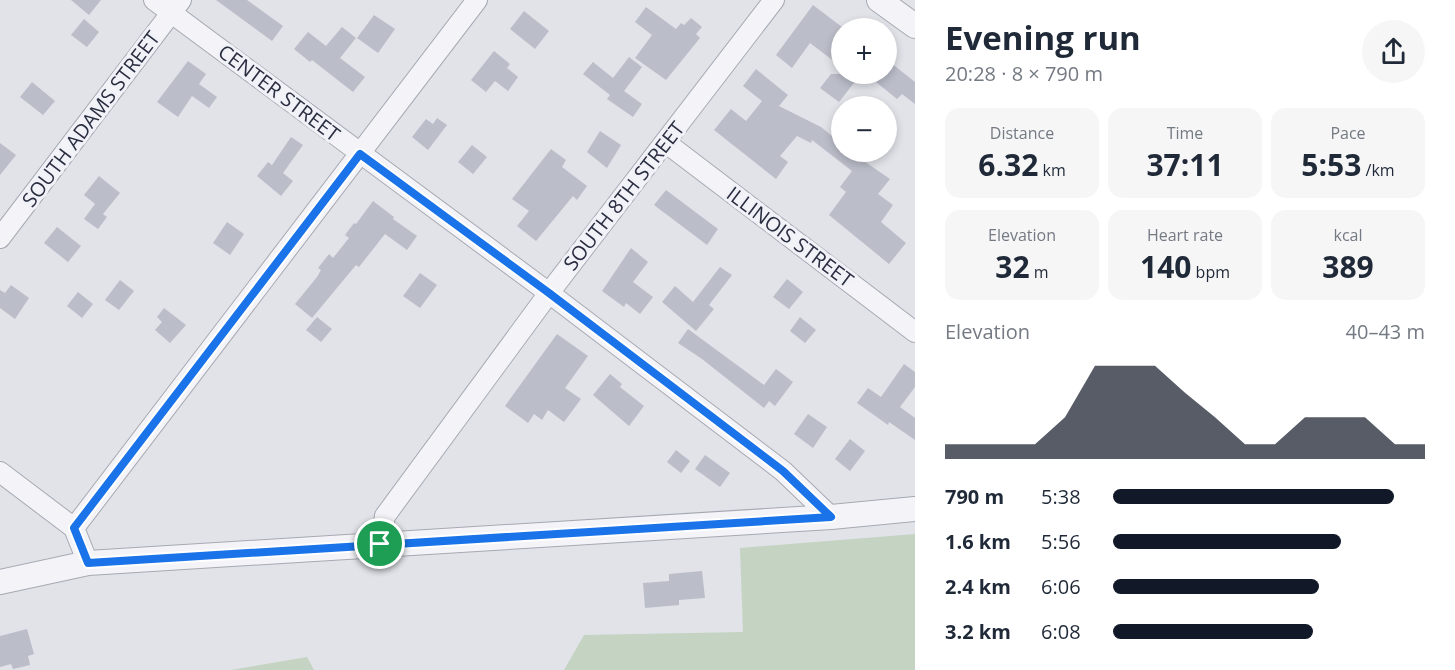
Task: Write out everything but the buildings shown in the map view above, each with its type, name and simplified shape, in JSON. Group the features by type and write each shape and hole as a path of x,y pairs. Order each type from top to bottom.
{"street":[{"name":"CENTER STREET","path":"154,0 176,7 360,154 549,293 783,471 831,517"},
{"path":"74,528 477,0"},
{"name":"SOUTH 8TH STREET","path":"380,544 385,516 549,293 774,0"},
{"path":"879,0 915,26"},
{"name":"SOUTH ADAMS STREET","path":"0,238 176,7"},
{"name":"ILLINOIS STREET","path":"666,142 915,333"},
{"path":"0,472 74,528 88,563"},
{"path":"0,582 88,563 831,517 915,509"}],"green space":[{"path":"915,534 915,670 564,670 584,635 743,632 740,548"},
{"path":"307,657 314,670 231,670"}],"route":[{"path":"360,154 549,293 783,471 831,517 380,544 88,563 74,528 360,154"}]}
